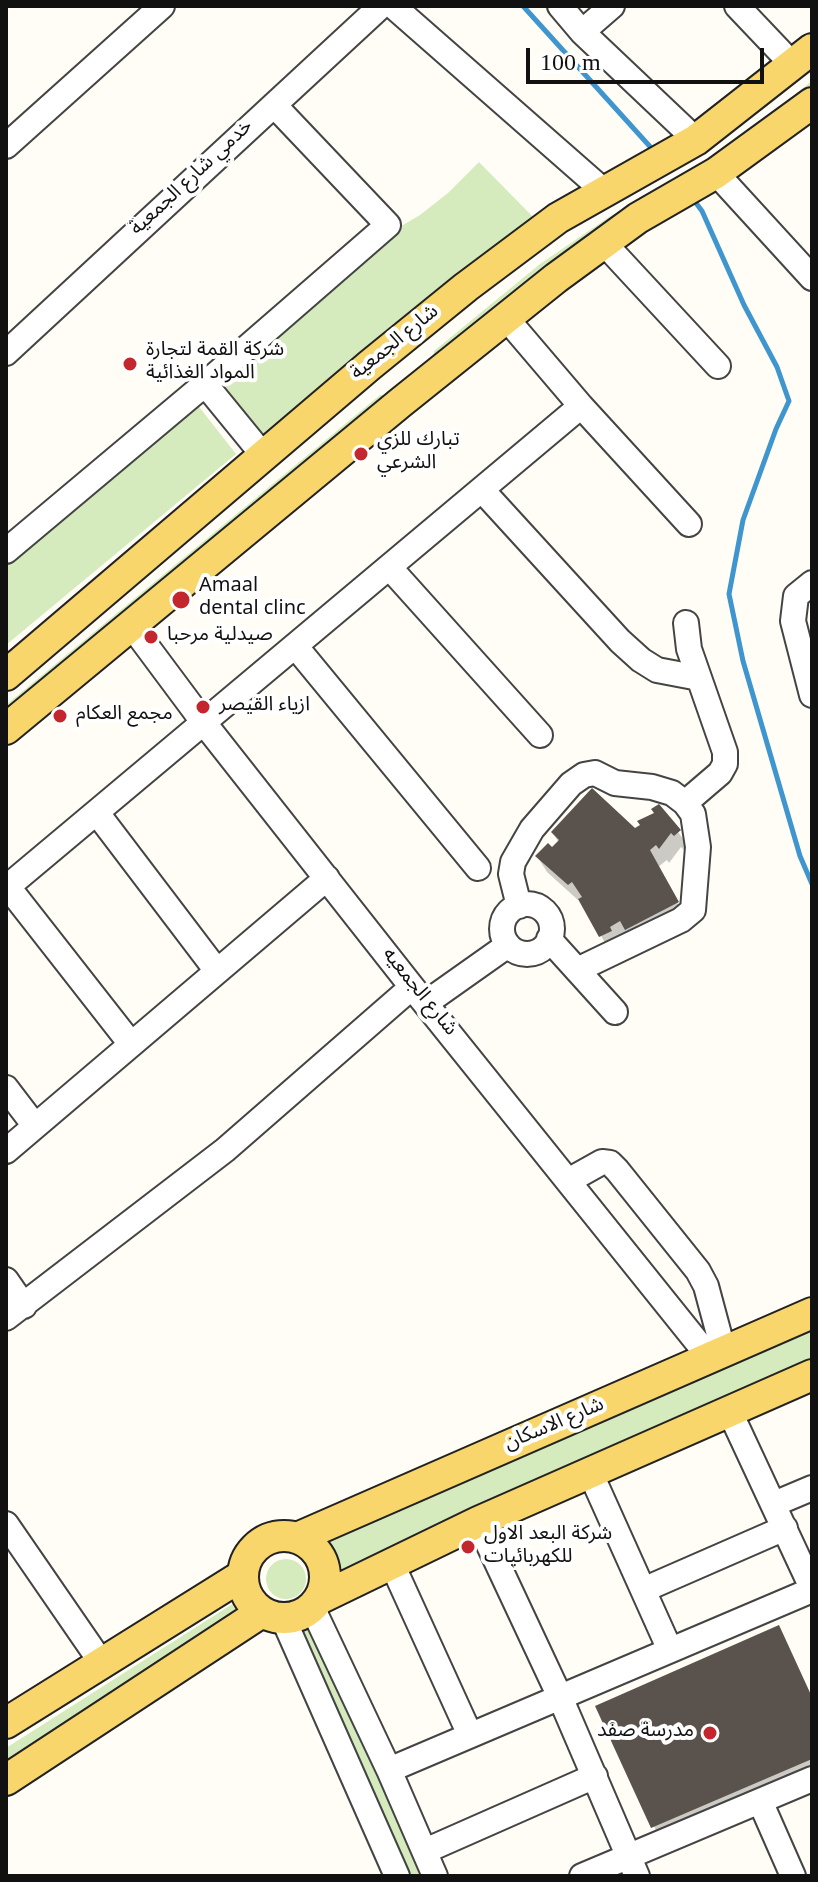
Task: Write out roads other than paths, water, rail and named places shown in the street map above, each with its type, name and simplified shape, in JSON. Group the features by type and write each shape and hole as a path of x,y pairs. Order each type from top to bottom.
{"main road":[{"name":"شارع الجمعية","path":"6,675 263,455 466,287 558,218 696,140 802,57"},
{"path":"6,729 442,369 603,242 716,173 812,103"},
{"path":"415,330 420,355 442,369"},
{"path":"367,368 390,379 398,396 398,405"},
{"name":"شارع الاسكان","path":"297,1538 812,1313"},
{"path":"316,1603 324,1589 325,1568 315,1549 297,1538 286,1536 265,1541 250,1555 243,1575 248,1596 272,1615 293,1617 478,1522 812,1375"},
{"path":"6,1723 243,1575"},
{"path":"6,1780 272,1615"}],"street":[{"path":"6,146 161,6"},
{"path":"393,6 605,192"},
{"path":"560,6 582,32 696,140"},
{"path":"582,32 612,6"},
{"path":"737,6 802,57"},
{"name":"خدمي شارع الجمعية","path":"6,353 274,105 363,11"},
{"path":"6,551 388,225 274,105"},
{"path":"716,173 812,278"},
{"path":"603,242 718,366"},
{"path":"506,318 689,524"},
{"path":"205,384 263,455"},
{"path":"131,1044 7,887 581,406"},
{"path":"482,490 641,660 657,670 699,678"},
{"path":"390,568 540,735"},
{"path":"812,583 796,596 793,621 812,695"},
{"path":"685,803 720,773 725,764 725,752 689,649 686,623"},
{"name":"شارع الجمعيه","path":"131,625 204,723 568,1181 717,1356"},
{"path":"296,647 478,868"},
{"path":"519,906 511,874 513,862 532,829 571,784 584,775 595,773 615,783 652,787 672,793 685,803 693,814 698,847 693,910 681,920 577,970"},
{"path":"97,813 217,971"},
{"path":"6,1151 327,878"},
{"path":"532,905 546,913 552,928 549,939 541,950 518,952 508,945 502,934 502,926 509,912 519,906 532,905"},
{"path":"549,939 615,1012"},
{"path":"6,1280 15,1312 419,995 508,945"},
{"path":"6,1088 35,1126"},
{"path":"568,1181 602,1162 610,1163 617,1170 698,1271 706,1286 717,1356"},
{"path":"389,1770 812,1589 729,1410"},
{"path":"590,1472 670,1650"},
{"path":"774,1504 812,1488"},
{"path":"478,1522 560,1697 633,1866"},
{"path":"7,1528 101,1662"},
{"path":"643,1590 785,1528"},
{"path":"392,1564 470,1735"},
{"path":"316,1603 435,1876"},
{"path":"272,1615 397,1876"},
{"path":"425,1851 595,1776"},
{"path":"582,1876 633,1866 760,1801 812,1779"},
{"path":"760,1801 793,1876"}],"waterway":[{"path":"523,6 654,151"},
{"path":"693,199 702,211 744,305 777,367 789,401 743,520 729,594 743,661 800,856 812,884"}],"place":[{"name":"شركة القمة لتجارة المواد الغذائية","path":"130,364"},
{"name":"تبارك للزي الشرعي","path":"361,454"},
{"name":"Amaal dental clinc","path":"181,600"},
{"name":"صيدلية مرحبا","path":"151,637"},
{"name":"ازياء القيصر","path":"203,707"},
{"name":"مجمع العكام","path":"60,716"},
{"name":"شركة البعد الاول للكهربائيات","path":"468,1547"},
{"name":"مدرسة صفد","path":"710,1733"}]}
